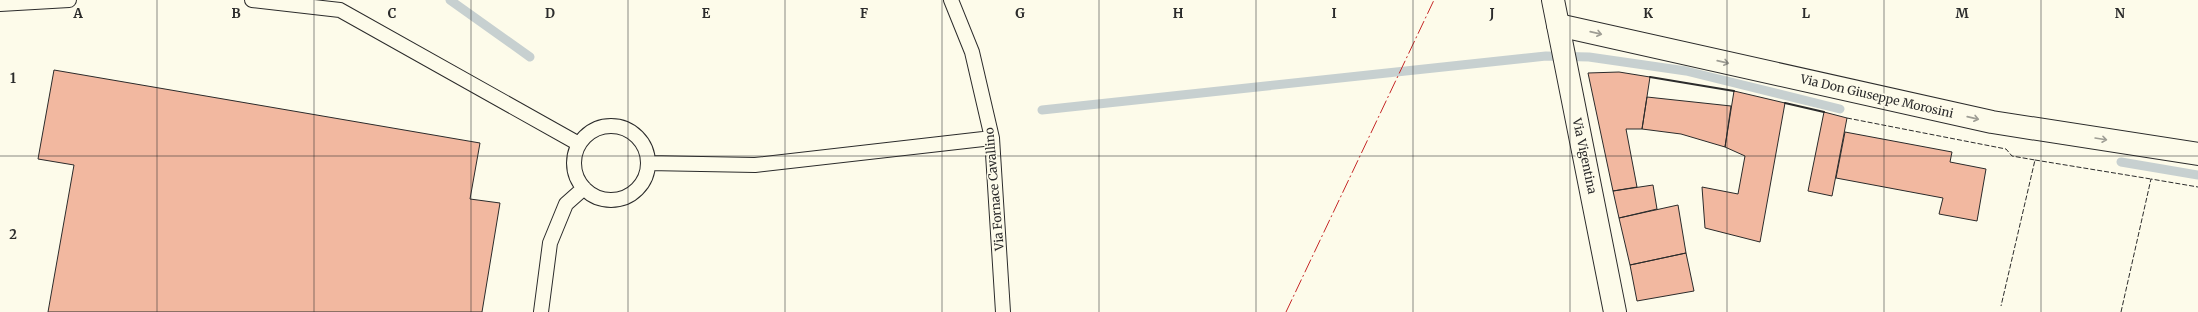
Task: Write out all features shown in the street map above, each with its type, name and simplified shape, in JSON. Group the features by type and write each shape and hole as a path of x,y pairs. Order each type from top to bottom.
{"street":[{"name":"Via Vigentina","path":"1553,0 1615,312"},
{"name":"Via Don Giuseppe Morosini","path":"1560,34 1992,122 2198,154"}],"lane":[{"path":"0,4 69,0"},
{"path":"252,0 340,10 579,144"},
{"name":"Via Fornace Cavallino","path":"951,0 972,52 992,138 1002,312"},
{"path":"609,126 621,127 632,132 641,141 646,151 648,163 646,175 639,186 630,194 618,199 605,199 593,196 584,188 577,178 574,166 575,155 579,144 597,128 609,126"},
{"path":"648,163 756,165 992,138"},
{"path":"541,312 550,243 566,204 584,188"}],"building":[{"path":"54,70 480,143 470,199 500,203 482,312 48,312 74,165 38,159"},
{"path":"1619,72 1650,77 1642,129 1626,129 1637,187 1613,191 1588,73"},
{"path":"1734,91 1785,103 1760,242 1705,228 1702,187 1738,194 1745,156 1725,147"},
{"path":"1647,97 1731,106 1725,147 1681,134 1642,129"},
{"path":"1824,112 1847,118 1832,196 1808,191"},
{"path":"1845,132 1952,152 1950,162 1986,169 1977,221 1939,214 1943,198 1836,178"},
{"path":"1653,185 1657,209 1619,218 1613,191"},
{"path":"1678,205 1686,253 1630,265 1619,218"},
{"path":"1686,253 1694,291 1637,301 1630,265"}],"waterway":[{"path":"450,0 530,57"},
{"path":"1042,110 1546,56 1589,57 1686,71 1840,109"},
{"path":"2121,162 2198,175"}],"fence":[{"path":"1847,118 2006,149 2012,156 2035,160 2001,306"},
{"path":"2035,160 2151,179"},
{"path":"2121,312 2151,179 2198,187"}],"wall":[{"path":"1650,77 1734,91"},
{"path":"1785,103 1824,112"}],"power":[{"path":"1286,312 1434,0"}]}
